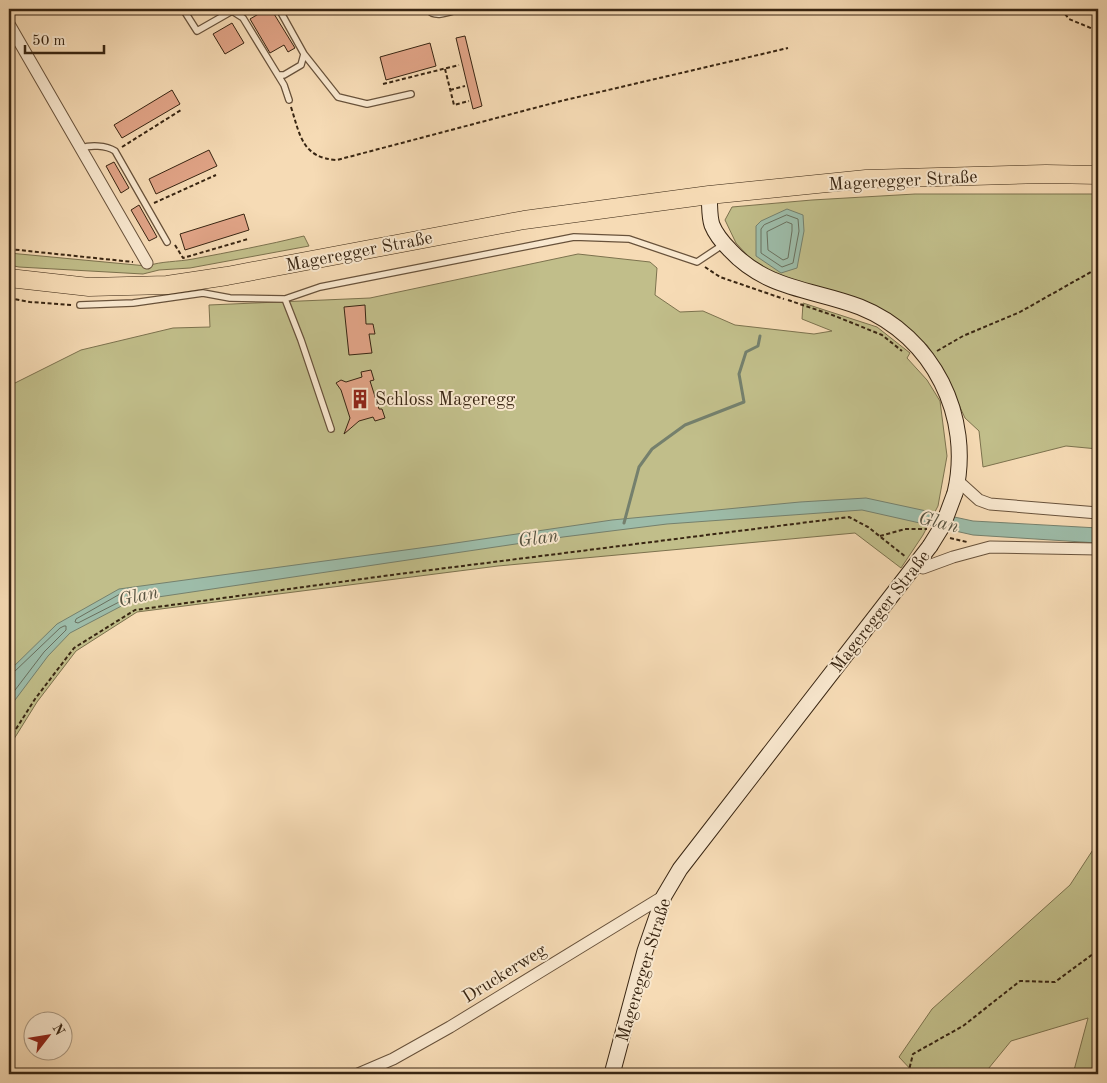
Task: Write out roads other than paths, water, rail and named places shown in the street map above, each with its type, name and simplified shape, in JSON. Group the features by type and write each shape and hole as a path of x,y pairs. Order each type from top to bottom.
{"main road":[{"name":"Mageregger Straße","path":"9,278 89,287 124,287 196,282 524,220 709,195 866,179 1046,174 1098,175"}],"street":[{"path":"9,24 147,263"},
{"name":"Mageregger Straße","path":"612,1074 645,951 664,896 680,869 911,561 930,546 943,525 956,487 960,453 957,423 948,393 926,357 906,336 878,316 852,304 768,279 745,264 724,244 712,225 709,195"},
{"path":"956,487 990,504 1098,514"},
{"path":"911,561 923,568 953,557 990,547 1098,548"},
{"name":"Druckerweg","path":"358,1074 393,1059 450,1027 664,896"}],"lane":[{"path":"183,9 196,31 231,10 243,18 284,84 289,100"},
{"path":"279,9 304,54 338,96 367,104 411,94"},
{"path":"427,9 428,12 436,15 460,9"},
{"path":"278,75 284,75 301,64 304,54"},
{"path":"80,148 88,146 111,148 114,151 167,242"},
{"path":"80,305 133,303 203,293 230,298 285,299 300,292 320,287 574,237 629,239 697,262 724,244"},
{"path":"285,299 331,429"}],"water":[{"path":"787,209 803,215 804,231 797,268 781,273 756,256 756,226 761,221"},
{"name":"Glan","path":"866,498 973,521 1098,528 1098,543 973,535 862,510 667,524 563,537 131,601 70,633 48,656 9,708 9,671 57,624 119,589 612,520 800,502"}],"waterway":[{"path":"624,523 639,467 652,449 685,425 744,402 739,374 746,352 758,346 760,336"}],"place":[{"name":"Schloss Mageregg","path":"360,399"}]}
